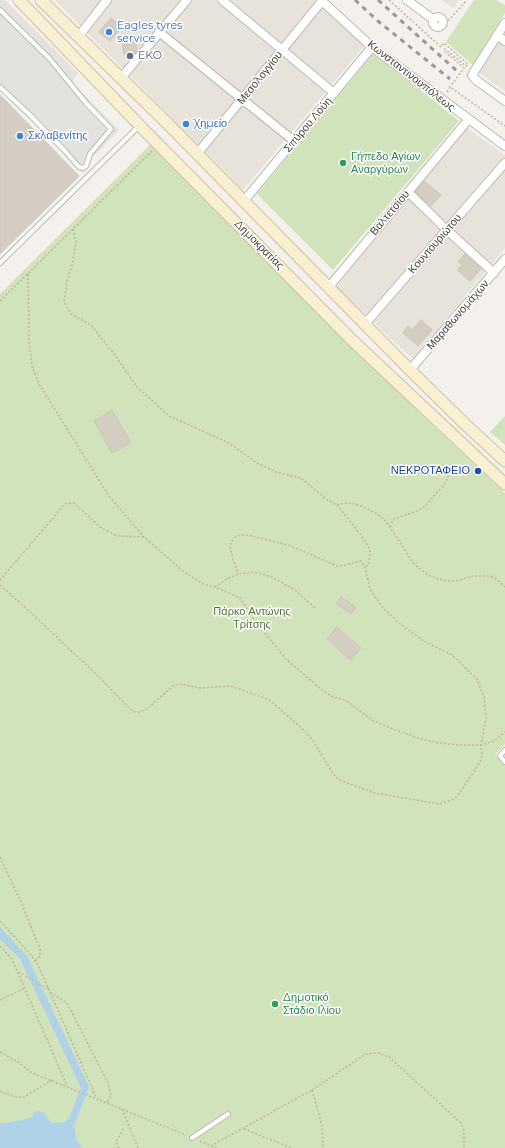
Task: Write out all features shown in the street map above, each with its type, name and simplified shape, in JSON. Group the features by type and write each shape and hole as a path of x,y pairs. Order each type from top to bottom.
{"main road":[{"name":"Δημοκρατίας","path":"19,0 158,144 354,341 505,484"},
{"name":"Δημοκρατίας","path":"42,1 197,154 364,325 505,461"}],"street":[{"path":"78,37 107,0"},
{"path":"121,78 186,0"},
{"path":"222,0 334,93"},
{"name":"Μεσολογγίου","path":"197,154 322,0"},
{"name":"Κωνσταντινουπόλεως","path":"322,0 372,47 441,100 505,146"},
{"path":"407,0 434,20 439,17 444,22"},
{"path":"505,23 472,75 476,80 505,100"},
{"path":"159,32 294,141"},
{"path":"497,35 505,41"},
{"name":"Σπύρου Λούη","path":"243,202 372,47"},
{"name":"Βαλτετσίου","path":"328,288 468,120"},
{"name":"Κουντουριώτου","path":"364,325 505,163"},
{"path":"408,192 447,230 494,272"},
{"name":"Μαραθωνομάχων","path":"410,370 505,259"}],"lane":[{"path":"0,10 49,58 86,103 111,129 90,154 86,166 82,168 79,167 29,114 0,87"},
{"path":"0,263 140,125"},
{"path":"505,750 500,756 505,762"},
{"path":"192,1138 228,1114"}],"path":[{"path":"389,0 441,47 444,43 468,64 466,66 445,49 444,51 464,68 441,100"},
{"path":"444,22 450,19 467,0"},
{"path":"450,87 505,126"},
{"path":"0,301 158,144"},
{"path":"73,229 76,242 64,302 71,314 91,325 115,355 137,387 169,416 229,443 257,463 276,472 301,478 326,499 337,505 361,535 370,549 369,564 365,567"},
{"path":"28,274 29,342 32,366 39,384 109,496 144,537 183,571 203,584 215,587 240,598 265,634 286,659 328,694 350,703 372,720 407,735 439,743 459,745 481,745 494,740 505,732"},
{"path":"390,527 393,520 396,518 418,511 425,506 445,484 448,471"},
{"path":"0,580 65,504 74,503 100,527 117,536 144,537"},
{"path":"337,505 346,503 364,507 385,520 415,566 428,575 438,579 450,581 456,581 473,576 490,576 505,587"},
{"path":"0,585 96,674 130,709 135,712 140,712 147,709 170,688 178,684 200,688 227,686 267,699 273,703 306,732 337,778 375,794 439,804 448,802 462,791 479,764 482,754 481,745 486,717 484,697 477,679 452,655 422,640 399,623 383,608 370,589 365,567 361,561 345,566 337,566 291,546 252,536 242,535 233,539 230,546 238,574"},
{"path":"215,587 238,574 253,572 272,577 295,590 315,608"},
{"path":"0,858 22,904 40,949 40,956 35,961"},
{"path":"0,921 24,945 35,961 96,1098"},
{"path":"0,946 11,957 26,987 67,1086"},
{"path":"18,972 48,989"},
{"path":"0,1000 26,987"},
{"path":"50,992 68,1003 108,1083 111,1094 108,1103"},
{"path":"0,1052 18,1062 32,1073 217,1148"},
{"path":"211,1146 312,1090 366,1054 378,1053 389,1057 461,1123 464,1130 464,1148"},
{"path":"0,1091 15,1097 24,1097 52,1080"},
{"path":"312,1090 322,1125 323,1148"},
{"path":"122,1109 138,1148"},
{"path":"119,1148 116,1142 124,1128"},
{"path":"242,1128 292,1148"}],"shaded area":[{"path":"0,0 5,0 78,73 74,78 73,83 119,130 94,156 88,168 83,173 0,90"},
{"path":"55,0 316,0 364,46 243,190"},
{"path":"441,0 459,0 454,8"},
{"path":"505,30 505,91 478,72"},
{"path":"467,128 505,155 505,248 413,359 336,287"}],"green space":[{"path":"474,0 496,0 505,5 505,13 473,65 446,42"},
{"path":"374,53 459,121 333,270 257,194"},
{"name":"Πάρκο Αντώνης Τρίτσης","path":"151,144 425,418 505,493 505,744 495,755 505,766 505,1148 0,1148 0,294"},
{"path":"505,416 505,445 490,432"}],"water":[{"path":"0,927 27,956 89,1087 74,1126 77,1140 83,1148 0,1148 0,1124 27,1119 39,1111 45,1113 51,1122 65,1122 69,1118 81,1088 20,959 0,939"}],"building":[{"path":"111,18 122,27 110,41 99,32"},
{"path":"135,39 137,51 134,54 124,55 122,41"},
{"name":"Σκλαβενίτης","path":"0,95 79,176 0,254"},
{"path":"424,181 441,195 431,206 415,192"},
{"path":"465,254 481,269 470,281 457,270 462,265 458,262"},
{"path":"421,320 432,330 418,346 403,333 408,326 412,330"},
{"path":"112,410 131,443 112,453 94,421"},
{"path":"341,597 356,607 351,614 336,604"},
{"path":"337,627 361,648 351,660 327,639"}],"railway":[{"path":"355,0 379,22 450,79"},
{"path":"378,0 457,71"}],"place":[{"name":"Eagles tyres service","path":"109,32"},
{"name":"EKO","path":"130,56"},
{"name":"Χημείο","path":"186,124"},
{"name":"Σκλαβενίτης","path":"20,136"},
{"name":"Γήπεδο Αγίων Αναργύρων","path":"343,163"},
{"name":"ΝΕΚΡΟΤΑΦΕΙΟ","path":"478,471"},
{"name":"Δημοτικό Στάδιο Ιλίου","path":"275,1004"}]}
